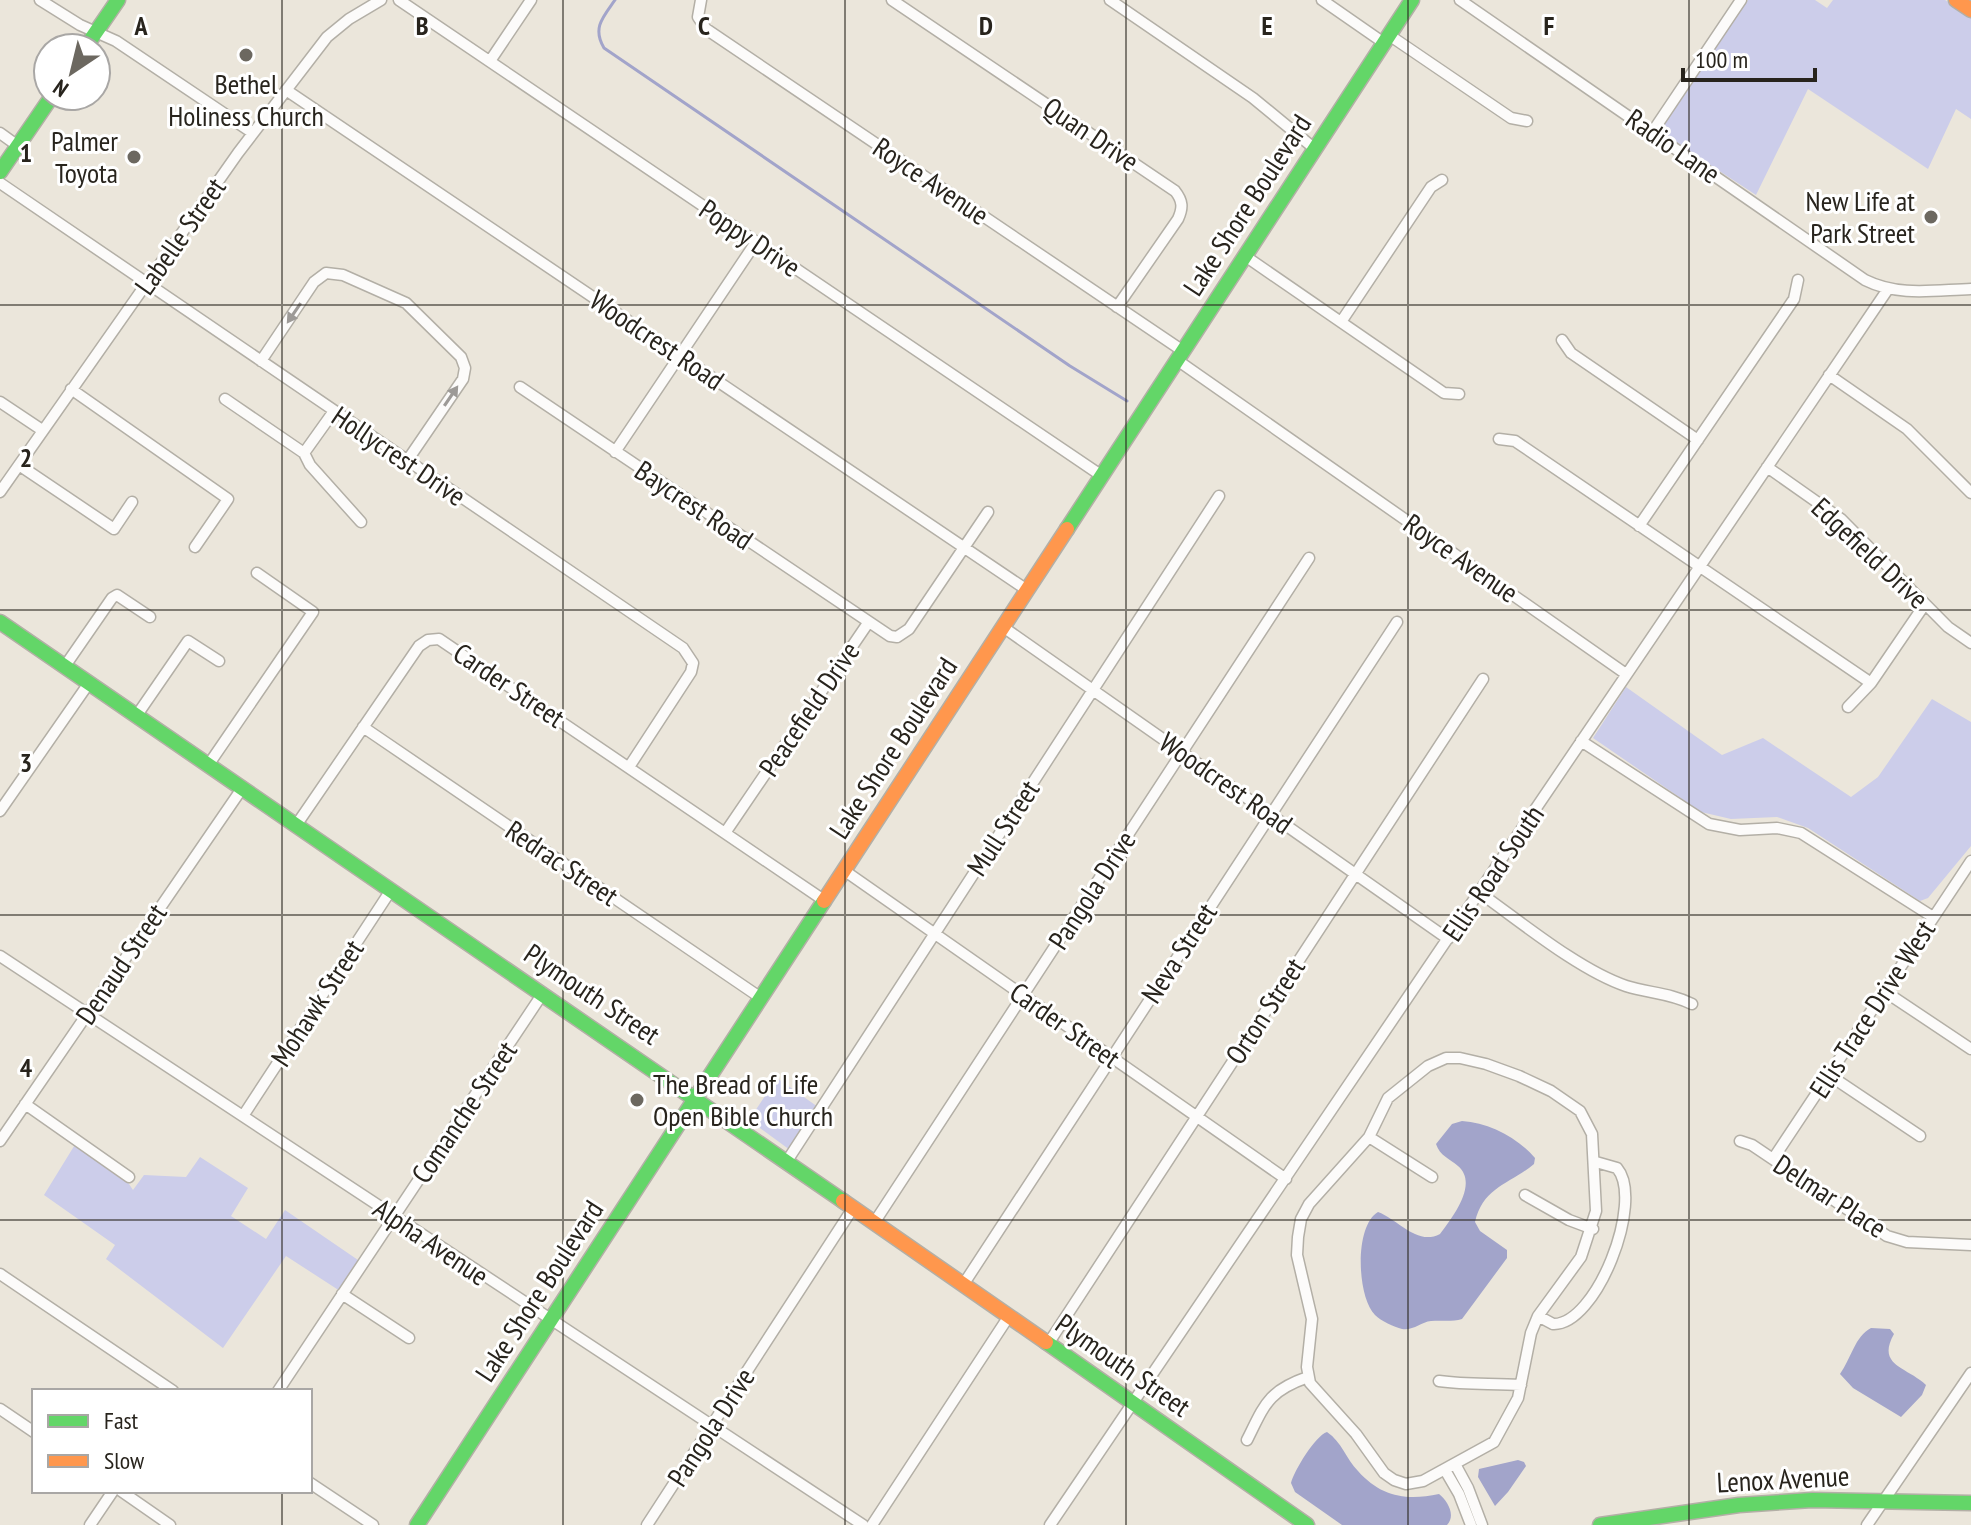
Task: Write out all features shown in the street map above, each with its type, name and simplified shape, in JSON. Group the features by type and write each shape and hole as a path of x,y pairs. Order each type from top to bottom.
{"street":[{"path":"40,0 96,32 118,0"},
{"name":"Labelle Street","path":"0,492 253,133 327,37 349,19 381,0"},
{"name":"Poppy Drive","path":"399,0 1102,476"},
{"path":"490,61 531,0"},
{"name":"Royce Avenue","path":"701,0 698,17 706,29 1117,307 1180,356 1626,674"},
{"name":"Quan Drive","path":"892,0 1180,197 1182,211 1178,219 1117,307"},
{"path":"1110,0 1253,98 1315,149"},
{"path":"1322,0 1511,118 1527,121"},
{"name":"Lake Shore Boulevard","path":"417,1525 1412,0"},
{"name":"Radio Lane","path":"1460,0 1865,280 1888,289"},
{"path":"1653,131 1741,0"},
{"path":"1956,0 1971,10"},
{"path":"112,39 253,133"},
{"name":"Woodcrest Road","path":"286,90 1027,590"},
{"path":"0,172 41,112"},
{"path":"0,133 18,146"},
{"path":"1341,322 1431,187 1442,180"},
{"name":"Hollycrest Drive","path":"0,183 689,654 693,663 687,679 629,767"},
{"path":"615,452 756,242"},
{"path":"1245,256 1444,393 1459,394"},
{"path":"261,361 314,282 326,273 343,275 406,303 461,357 465,368 463,379 407,461"},
{"path":"1639,526 1794,299 1798,280"},
{"path":"1888,289 1901,292 1971,289"},
{"name":"Ellis Road South","path":"1050,1525 1888,289"},
{"path":"1562,340 1571,353 1698,440"},
{"path":"1829,375 1907,429 1971,493"},
{"name":"Baycrest Road","path":"520,387 868,623"},
{"path":"71,389 228,499 195,547"},
{"path":"225,399 304,453 310,465 361,522"},
{"path":"0,402 42,430"},
{"path":"304,453 334,411"},
{"path":"1499,439 1515,441 1871,683"},
{"path":"19,465 114,529 132,502"},
{"name":"Edgefield Drive","path":"1767,467 1841,519 1948,627 1971,643"},
{"name":"Mull Street","path":"787,1161 1219,496"},
{"name":"Peacefield Drive","path":"725,833 868,623 890,636 904,634 988,512"},
{"name":"Pangola Drive","path":"874,1223 1309,558"},
{"path":"209,764 313,612 257,573"},
{"path":"65,666 117,595 150,617"},
{"path":"1848,707 1871,683 1925,604"},
{"name":"Plymouth Street","path":"0,622 697,1098 1307,1525"},
{"name":"Neva Street","path":"963,1285 1397,622"},
{"name":"Woodcrest Road","path":"1003,627 1448,939"},
{"name":"Carder Street","path":"363,727 419,646 428,640 447,643 825,901"},
{"path":"137,715 188,641 219,661"},
{"name":"Orton Street","path":"1048,1344 1483,679"},
{"path":"0,811 89,683"},
{"path":"297,824 363,727"},
{"name":"Redrac Street","path":"363,727 761,998"},
{"path":"1581,741 1698,819 1723,828 1777,828 1801,833 1815,839 1933,917"},
{"name":"Denaud Street","path":"0,1141 243,787"},
{"name":"Ellis Trace Drive West","path":"1773,1159 1971,861"},
{"name":"Carder Street","path":"845,871 1286,1179"},
{"name":"Mohawk Street","path":"243,1116 391,890"},
{"path":"1480,893 1573,958 1625,986 1678,997 1692,1004"},
{"name":"Alpha Avenue","path":"0,956 863,1525"},
{"path":"1884,991 1971,1049"},
{"name":"Comanche Street","path":"279,1389 543,993"},
{"path":"1446,1058 1460,1058 1519,1076 1567,1101 1587,1121 1592,1134 1596,1162 1593,1229 1570,1276 1538,1316 1531,1333 1514,1409 1494,1442 1419,1483 1406,1484 1384,1473 1356,1434 1321,1399 1308,1377 1312,1319 1297,1255 1301,1219 1319,1190 1369,1137 1388,1098 1397,1088 1434,1062 1446,1058"},
{"path":"1829,1075 1920,1136"},
{"path":"25,1104 129,1177"},
{"path":"1369,1137 1432,1177"},
{"name":"Delmar Place","path":"1740,1141 1752,1145 1887,1236 1907,1242 1971,1245"},
{"path":"1538,1316 1553,1324 1571,1319 1600,1281 1617,1246 1626,1205 1624,1181 1617,1168 1596,1162"},
{"path":"1525,1195 1569,1220 1593,1229"},
{"name":"Pangola Drive","path":"647,1525 853,1208"},
{"path":"0,1274 170,1389"},
{"path":"342,1294 409,1338"},
{"path":"872,1525 1009,1316"},
{"path":"1867,1525 1971,1373"},
{"path":"1247,1440 1265,1404 1276,1391 1308,1377"},
{"path":"1439,1381 1469,1385 1521,1385"},
{"path":"0,1409 32,1431"},
{"path":"1450,1467 1471,1525"},
{"path":"1450,1467 1468,1488 1482,1525"},
{"path":"312,1484 373,1525"},
{"path":"90,1525 112,1493"},
{"path":"124,1493 170,1525"},
{"name":"Lenox Avenue","path":"1600,1525 1739,1505 1812,1500 1971,1503"}],"shaded area":[{"path":"1748,0 1815,0 1827,8 1833,0 1945,0 1971,17 1971,119 1956,109 1928,169 1808,89 1756,195 1672,140 1663,130 1662,123"},
{"path":"1626,687 1722,755 1763,738 1851,797 1878,777 1932,699 1971,722 1971,846 1928,898 1920,901 1808,828 1777,817 1731,819 1701,812 1593,738"},
{"path":"777,1078 818,1107 790,1150 749,1120"},
{"path":"1462,1121 1502,1132 1535,1158 1534,1164 1498,1187 1484,1201 1475,1222 1480,1231 1507,1250 1507,1258 1462,1319 1431,1321 1410,1329 1399,1328 1375,1315 1364,1293 1361,1262 1365,1231 1378,1212 1424,1237 1440,1234 1461,1201 1466,1182 1464,1173 1442,1154 1436,1144 1452,1124"},
{"path":"76,1143 127,1181 133,1190 144,1175 186,1177 200,1157 248,1188 231,1216 266,1239 285,1210 358,1260 340,1291 286,1256 223,1348 106,1259 115,1245 44,1195"},
{"path":"1871,1328 1890,1329 1894,1334 1889,1345 1891,1359 1926,1385 1922,1395 1901,1417 1853,1388 1840,1374 1857,1342"},
{"path":"1327,1432 1358,1471 1376,1487 1405,1497 1439,1494 1450,1509 1450,1521 1447,1525 1342,1525 1295,1492 1291,1483 1296,1471 1311,1447"},
{"path":"1518,1460 1526,1466 1495,1506 1478,1477 1479,1469"}],"waterway":[{"path":"615,0 599,29 604,48 1070,366 1127,401"}],"traffic: fast":[{"path":"96,32 118,0"},
{"path":"1067,529 1412,0"},
{"path":"0,172 41,112"},
{"path":"0,622 843,1201"},
{"path":"417,1525 824,901"},
{"path":"1046,1342 1307,1525"},
{"path":"1600,1525 1739,1505 1812,1500 1971,1503"}],"traffic: slow":[{"path":"1956,0 1971,10"},
{"path":"824,901 1067,529"},
{"path":"843,1201 1046,1342"}],"place":[{"name":"Bethel Holiness Church","path":"246,55"},
{"name":"Palmer Toyota","path":"134,157"},
{"name":"New Life at Park Street","path":"1931,217"},
{"name":"The Bread of Life Open Bible Church","path":"637,1100"}]}
